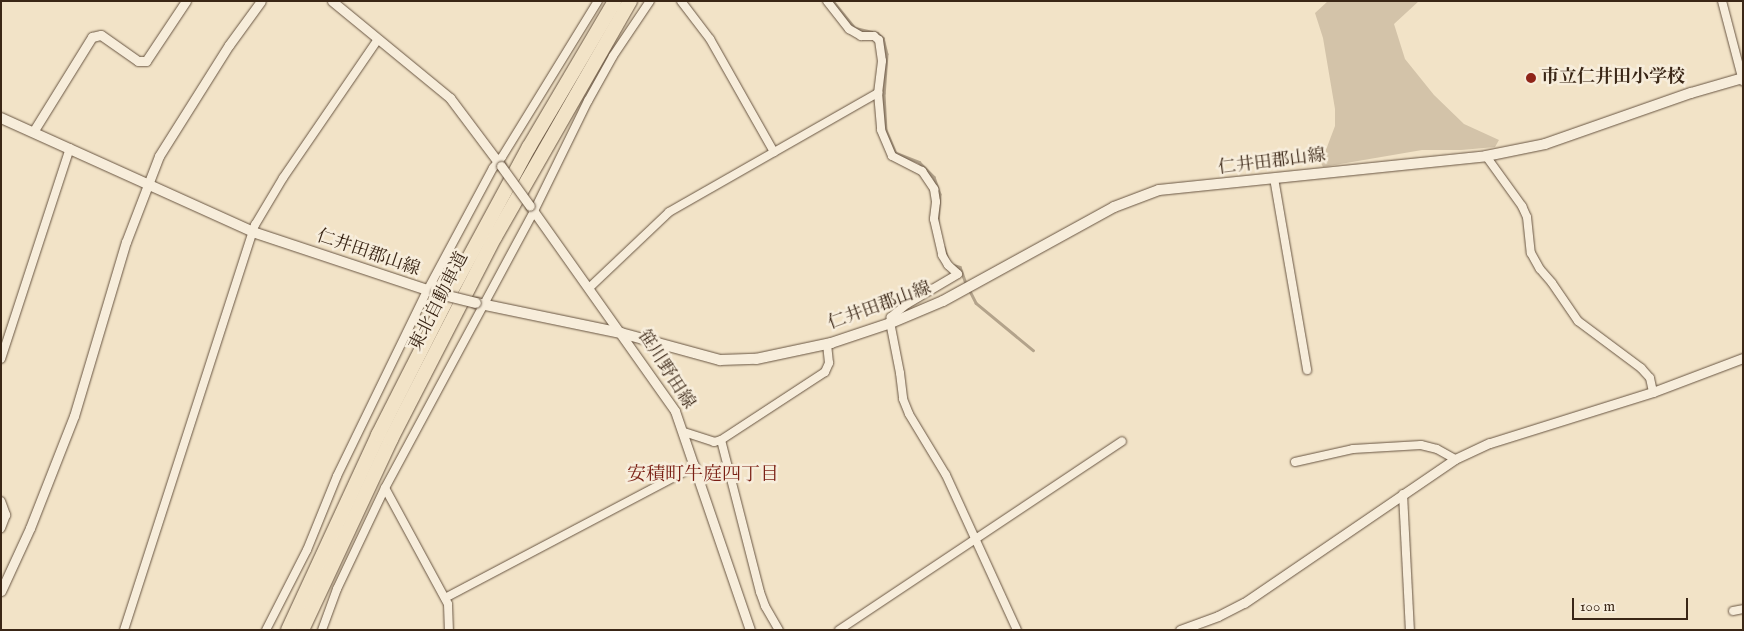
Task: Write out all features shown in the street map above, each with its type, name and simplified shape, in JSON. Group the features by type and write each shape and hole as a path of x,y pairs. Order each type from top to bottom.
{"highway":[{"name":"東北自動車道","path":"288,630 378,436 447,299 530,147 615,1"},
{"name":"東北自動車道","path":"302,630 391,439 495,237 630,1"}],"main road":[{"name":"仁井田郡山線","path":"1,118 253,232 431,292 621,333 710,358 730,361 756,359 827,344 891,324 944,301 1125,202 1159,190 1486,156 1545,144 1690,93 1742,79"}],"street":[{"path":"34,132 92,37 101,35 138,61 146,61 186,1"},
{"path":"1,591 30,528 74,416 126,242 159,156 229,46 261,1"},
{"name":"笹川野田線","path":"332,1 450,98 532,208 675,411 696,466 750,630"},
{"path":"266,630 307,550 337,476 431,292 499,164 598,1"},
{"path":"322,630 337,589 385,488 480,304 613,56 650,1"},
{"path":"681,1 710,38 774,152"},
{"path":"827,1 849,29 861,36 874,36 879,40 882,61 878,93 880,127 888,148 896,158 922,171 932,186 936,202 935,225 942,255 948,265 958,273 955,278 897,311 891,317 905,407 946,475 1017,630"},
{"path":"1722,1 1742,79"},
{"path":"124,630 255,225 284,178 378,39"},
{"path":"589,288 669,212 878,93"},
{"path":"1,359 70,148"},
{"path":"1486,156 1522,206 1527,217 1531,253 1540,269 1578,321 1642,368 1650,378 1653,392"},
{"path":"1274,178 1307,370"},
{"path":"684,432 714,442 721,440 824,372 829,363 827,344"},
{"path":"1180,630 1218,616 1244,603 1454,460 1490,443 1653,392 1743,358"},
{"path":"721,440 760,592 765,606 779,630"},
{"path":"839,630 1122,442"},
{"path":"1295,462 1353,449 1420,445 1437,449 1454,460"},
{"path":"445,598 696,466"},
{"path":"385,488 438,589 445,598 449,607 449,630"},
{"path":"1403,494 1410,630"},
{"path":"1,501 6,515 1,528"},
{"path":"1733,611 1743,609"}],"shaded area":[{"path":"1328,1 1419,1 1394,24 1405,59 1434,95 1464,124 1499,140 1495,147 1461,150 1422,150 1323,167 1321,163 1335,126 1335,109 1323,38 1315,13"}],"waterway":[{"path":"833,1 855,28 877,33 883,38 887,54 884,93 886,130 896,153 919,162 934,177 940,194 938,223"},
{"path":"944,247 948,259"},
{"path":"953,265 960,267 967,286"},
{"path":"970,291 976,303 1033,350"}],"place":[{"name":"市立仁井田小学校","path":"1531,78"}],"district":[{"name":"安積町牛庭四丁目","path":"703,476"}]}
